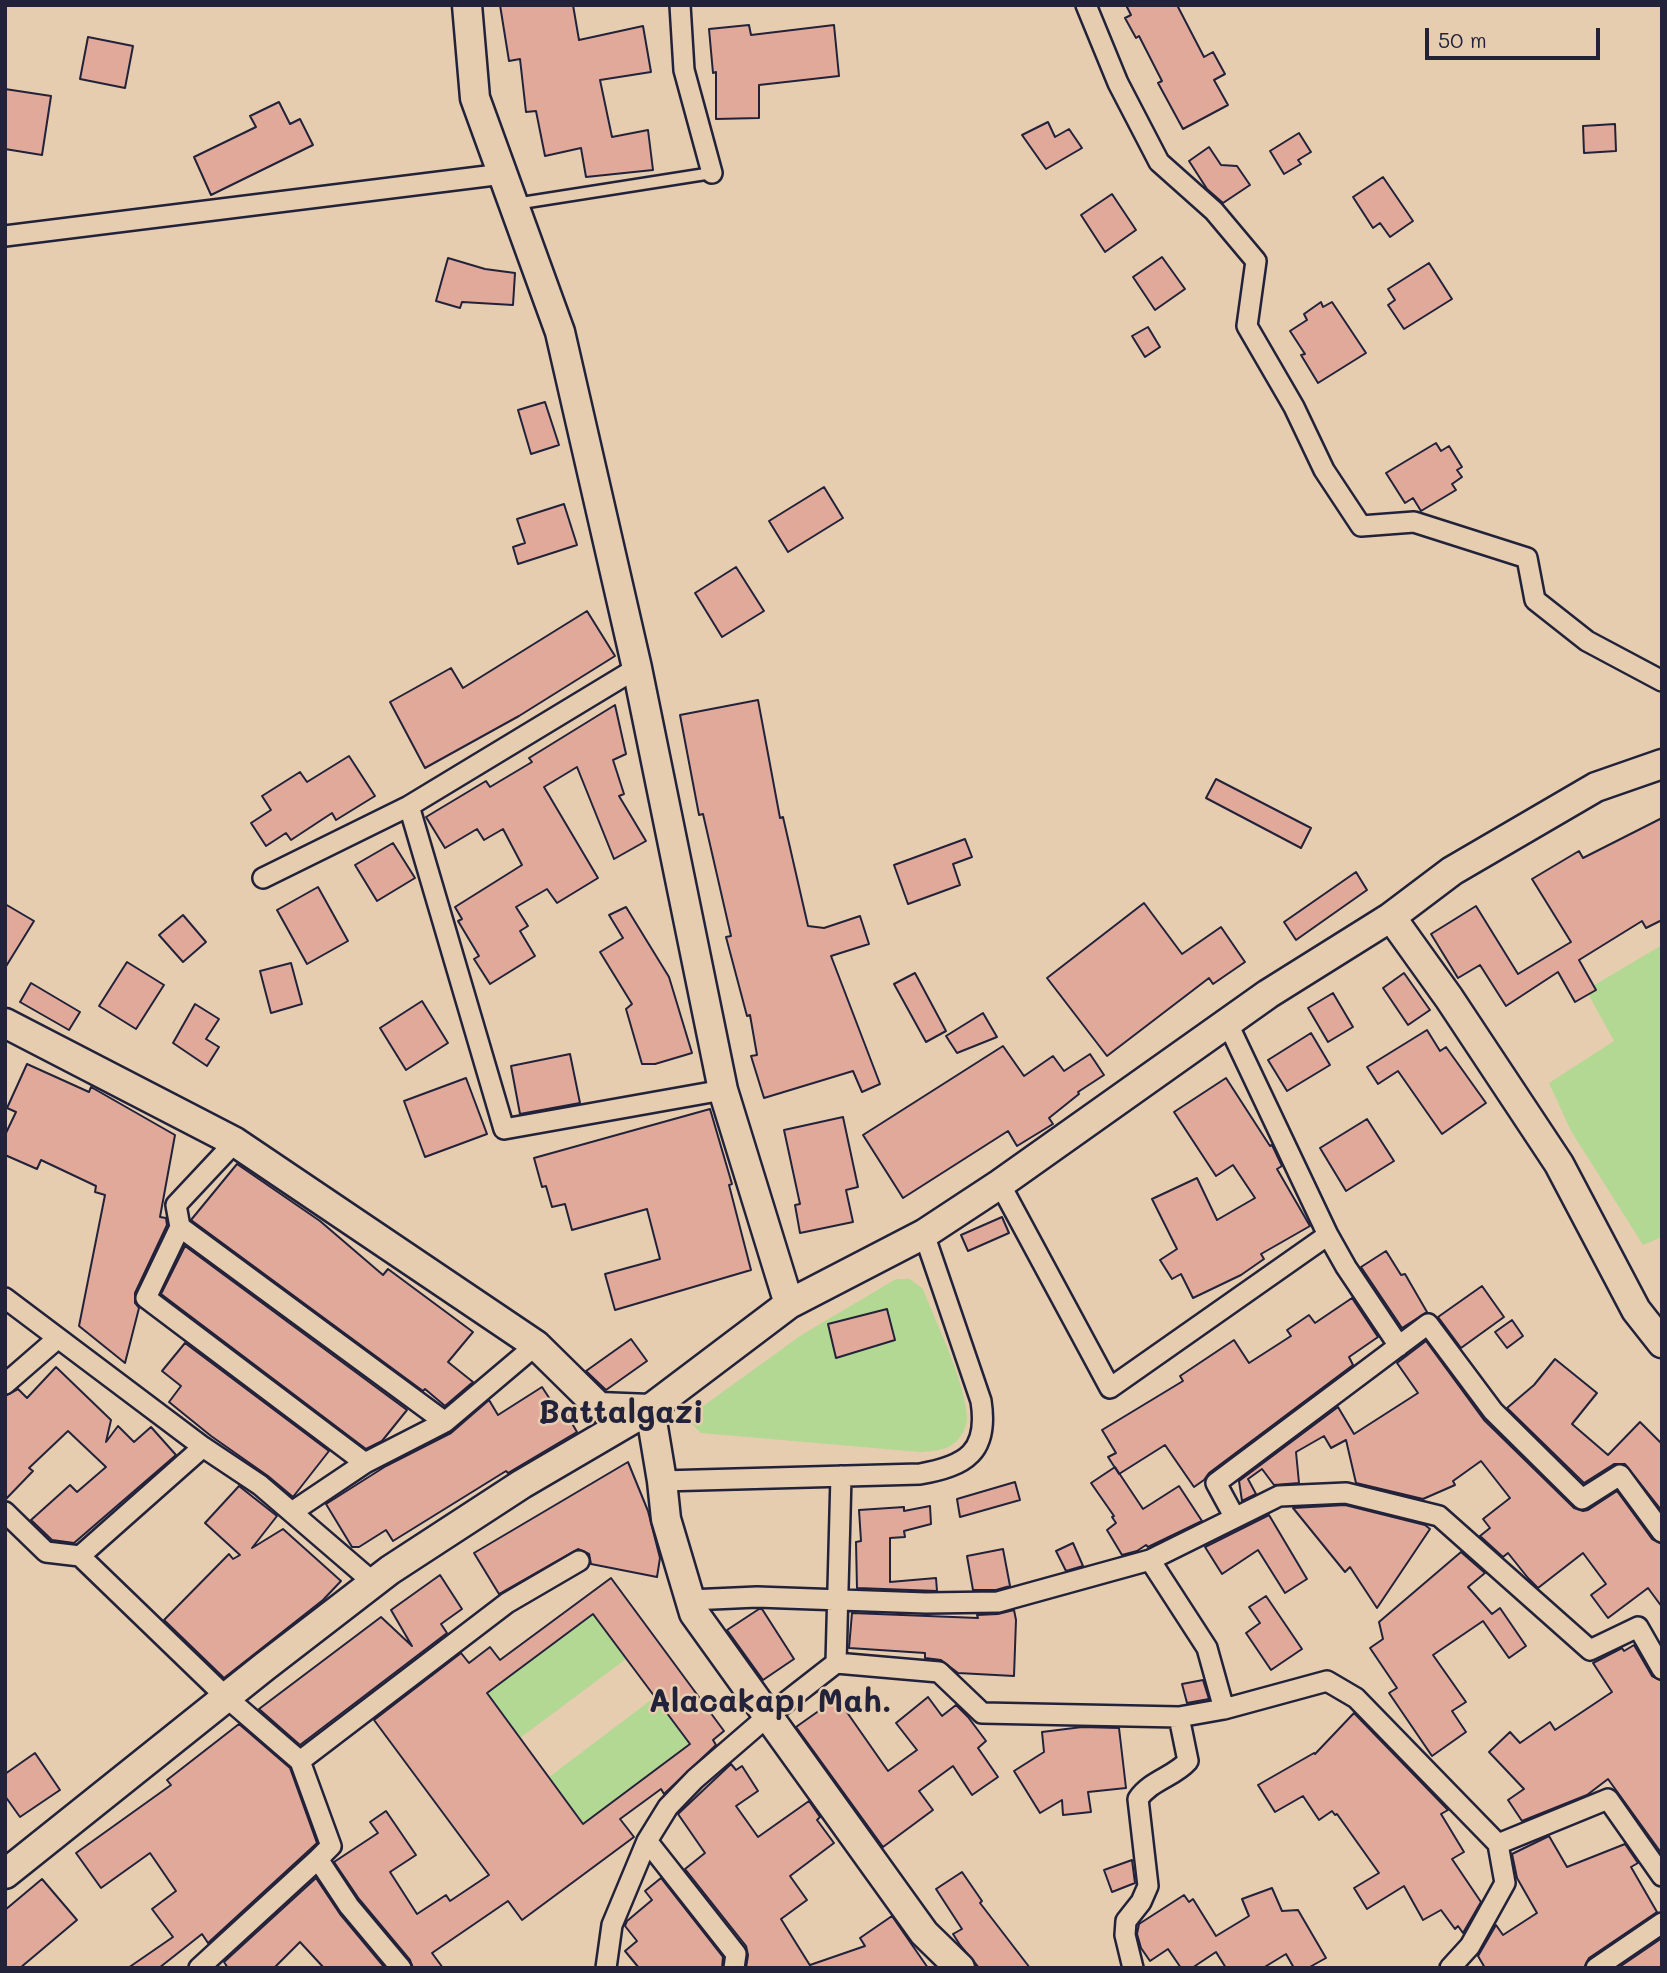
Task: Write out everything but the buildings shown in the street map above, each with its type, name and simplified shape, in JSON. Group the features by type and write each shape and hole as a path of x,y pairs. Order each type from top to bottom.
{"street":[{"path":"467,5 475,98 560,332 637,668 723,1090 789,1304"},
{"path":"680,5 684,70 712,173"},
{"path":"1086,5 1118,83 1159,162 1214,211 1256,261 1247,326 1294,407 1324,470 1361,526 1414,522 1527,558 1535,600 1587,641 1662,681"},
{"path":"5,236 503,174"},
{"path":"263,878 409,806 637,668"},
{"path":"5,1874 390,1570 522,1484 650,1409 789,1304 924,1234 1000,1184 1227,1022 1391,917 1452,871 1596,787 1662,764"},
{"path":"409,806 504,1129 723,1090"},
{"path":"1391,917 1450,998 1559,1164 1636,1310 1662,1343"},
{"path":"1227,1022 1328,1235 1399,1346"},
{"path":"5,1023 235,1142 536,1345 599,1407 650,1409"},
{"path":"235,1142 176,1205 180,1227 146,1298 365,1463"},
{"path":"1000,1184 1110,1388 1328,1235"},
{"path":"180,1227 445,1422"},
{"path":"662,1481 920,1474 946,1469 968,1457 981,1440 984,1422 981,1401 924,1234"},
{"path":"5,1297 203,1447 260,1485 374,1583"},
{"path":"1235,1518 1216,1483 1428,1324 1493,1411 1582,1499 1620,1475 1662,1532"},
{"path":"5,1384 58,1338"},
{"path":"292,1512 365,1463 445,1422 536,1345"},
{"path":"650,1409 666,1519 694,1613 924,1933 960,1968"},
{"path":"80,1556 203,1447"},
{"path":"836,1662 841,1476"},
{"path":"690,1600 757,1597 837,1601 998,1602 1150,1560 1279,1496 1346,1493 1439,1516 1590,1650 1638,1627 1662,1669"},
{"path":"5,1513 46,1552 80,1556 226,1697 300,1761 331,1846 200,1968"},
{"path":"1150,1560 1207,1648 1224,1709"},
{"path":"300,1761 507,1603 579,1561"},
{"path":"606,1968 612,1925 647,1842 668,1807 695,1779 836,1662 939,1672 982,1713 1179,1717 1224,1709 1327,1681 1356,1698 1498,1844 1505,1883 1470,1946 1450,1968"},
{"path":"1133,1968 1125,1935 1126,1921 1141,1902 1148,1886 1138,1799 1145,1789 1180,1770 1188,1761 1179,1717"},
{"path":"1498,1844 1608,1799 1662,1876"},
{"path":"647,1842 736,1954 734,1968"},
{"path":"318,1859 349,1906 401,1968"},
{"path":"1596,1968 1662,1923"}],"lane":[{"path":"514,205 712,173"}],"green space":[{"path":"1662,945 1662,1237 1643,1245 1571,1131 1549,1083 1614,1041 1586,990"},
{"path":"896,1279 910,1279 923,1289 956,1370 967,1418 962,1434 952,1445 939,1450 920,1452 701,1433 693,1425 695,1412 800,1336"},
{"path":"593,1614 626,1659 520,1738 487,1693"},
{"path":"655,1697 690,1744 583,1824 549,1777"}],"district":[{"name":"Battalgazi","path":"621,1413"},
{"name":"Alacakapı Mah.","path":"770,1702"}]}
